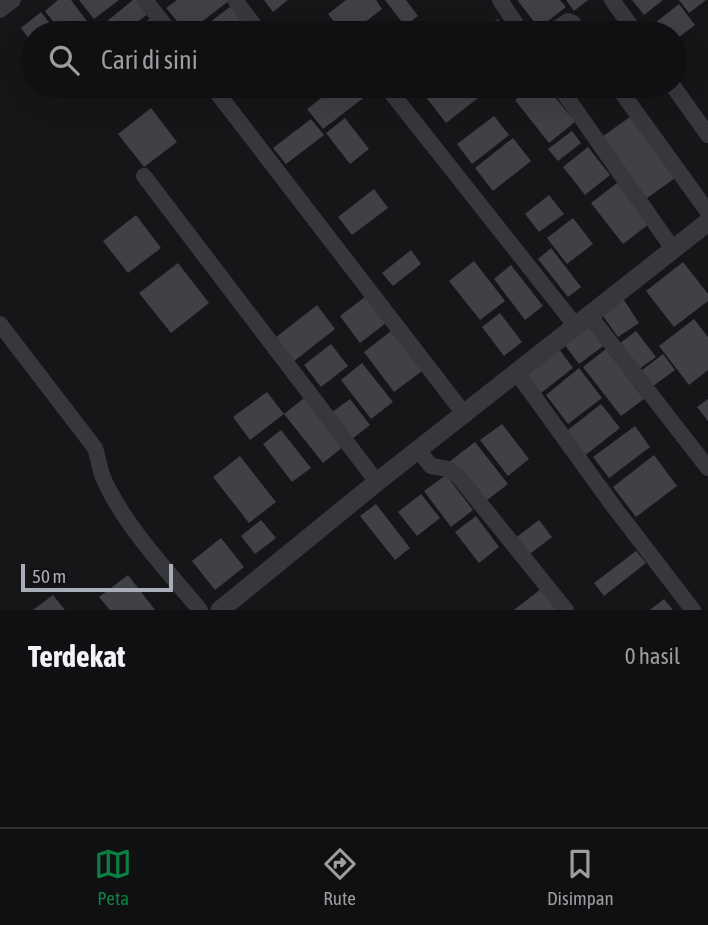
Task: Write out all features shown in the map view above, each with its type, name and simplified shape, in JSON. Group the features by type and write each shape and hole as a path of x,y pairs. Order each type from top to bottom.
{"street":[{"path":"0,10 13,0"},
{"path":"145,0 162,21"},
{"path":"235,0 251,21"},
{"path":"500,0 514,21"},
{"path":"612,0 627,21"},
{"path":"221,98 466,415"},
{"path":"396,98 708,468"},
{"path":"567,98 673,249"},
{"path":"626,98 708,212"},
{"path":"682,98 708,135"},
{"path":"144,176 377,482"},
{"path":"220,610 377,482 466,415 708,222"},
{"path":"0,324 94,448 104,482 125,516 146,546 200,610"},
{"path":"517,373 614,508 693,610"},
{"path":"419,451 431,466 448,469 458,476 566,610"}],"building":[{"path":"58,0 71,0 87,21 53,21 45,11"},
{"path":"79,0 119,0 94,19"},
{"path":"133,0 138,0 149,13 139,21 107,21"},
{"path":"177,0 230,0 203,21 177,21 166,8"},
{"path":"264,0 288,0 273,12"},
{"path":"346,0 376,0 382,9 366,21 334,21 328,14"},
{"path":"385,0 406,0 418,16 412,21 401,21"},
{"path":"560,0 566,7 548,21 534,21 518,1"},
{"path":"566,0 588,0 574,11"},
{"path":"632,0 663,0 644,15"},
{"path":"679,0 706,0 689,13"},
{"path":"679,4 695,25 687,31 687,21 657,21"},
{"path":"231,6 243,21 212,21"},
{"path":"41,12 48,21 30,21"},
{"path":"155,15 160,21 147,21"},
{"path":"321,98 363,98 323,129 307,109"},
{"path":"427,98 478,98 446,123"},
{"path":"556,98 575,122 549,143 515,100"},
{"path":"151,108 177,142 144,167 118,134"},
{"path":"634,114 678,176 643,201 599,139"},
{"path":"494,116 509,135 472,164 457,144"},
{"path":"345,118 369,149 350,164 326,133"},
{"path":"311,119 324,135 286,164 273,148"},
{"path":"572,131 581,143 558,161 548,149"},
{"path":"513,138 531,161 493,191 475,168"},
{"path":"588,147 610,175 585,195 563,167"},
{"path":"617,183 649,224 623,244 591,203"},
{"path":"374,189 388,208 352,235 338,217"},
{"path":"549,195 564,214 539,232 525,214"},
{"path":"136,215 161,248 128,273 103,241"},
{"path":"573,218 593,244 567,264 547,238"},
{"path":"551,248 581,287 568,297 538,259"},
{"path":"411,250 421,264 393,286 382,273"},
{"path":"474,261 505,301 480,320 449,281"},
{"path":"683,262 708,294 708,301 674,327 646,291"},
{"path":"178,263 209,303 171,333 139,293"},
{"path":"511,265 543,306 525,320 494,279"},
{"path":"365,297 386,323 360,343 340,316"},
{"path":"622,297 639,323 618,337 600,312"},
{"path":"317,305 335,329 293,362 275,338"},
{"path":"500,313 522,342 504,356 482,327"},
{"path":"694,319 708,337 708,370 689,385 659,346"},
{"path":"588,320 606,344 579,364 561,340"},
{"path":"395,328 426,368 394,392 364,352"},
{"path":"636,331 656,357 635,372 615,347"},
{"path":"331,344 348,366 321,387 304,365"},
{"path":"557,346 573,368 541,393 525,371"},
{"path":"606,349 644,399 621,416 583,367"},
{"path":"663,354 675,370 649,389 637,374"},
{"path":"362,363 393,402 371,419 341,380"},
{"path":"579,368 602,398 568,424 546,395"},
{"path":"267,392 284,414 250,440 233,417"},
{"path":"304,398 343,447 323,463 284,414"},
{"path":"350,399 370,425 352,439 331,413"},
{"path":"708,399 708,421 697,407"},
{"path":"601,404 620,428 583,457 564,433"},
{"path":"502,424 529,459 508,476 480,440"},
{"path":"635,426 650,447 609,478 593,457"},
{"path":"281,430 311,468 292,482 263,444"},
{"path":"475,442 508,484 482,504 449,462"},
{"path":"654,455 677,486 636,517 613,487"},
{"path":"240,456 276,502 249,523 213,477"},
{"path":"446,475 473,510 451,527 424,491"},
{"path":"421,494 440,518 417,536 398,512"},
{"path":"376,504 410,548 395,560 360,516"},
{"path":"476,516 499,547 479,563 455,532"},
{"path":"261,520 276,538 255,554 241,536"},
{"path":"539,520 552,537 527,556 514,539"},
{"path":"221,538 244,567 215,590 192,561"},
{"path":"636,551 646,563 604,596 594,583"},
{"path":"128,575 155,610 110,610 99,597"},
{"path":"541,589 557,610 514,610"},
{"path":"53,595 65,610 33,610"},
{"path":"664,599 673,610 650,610"}]}
